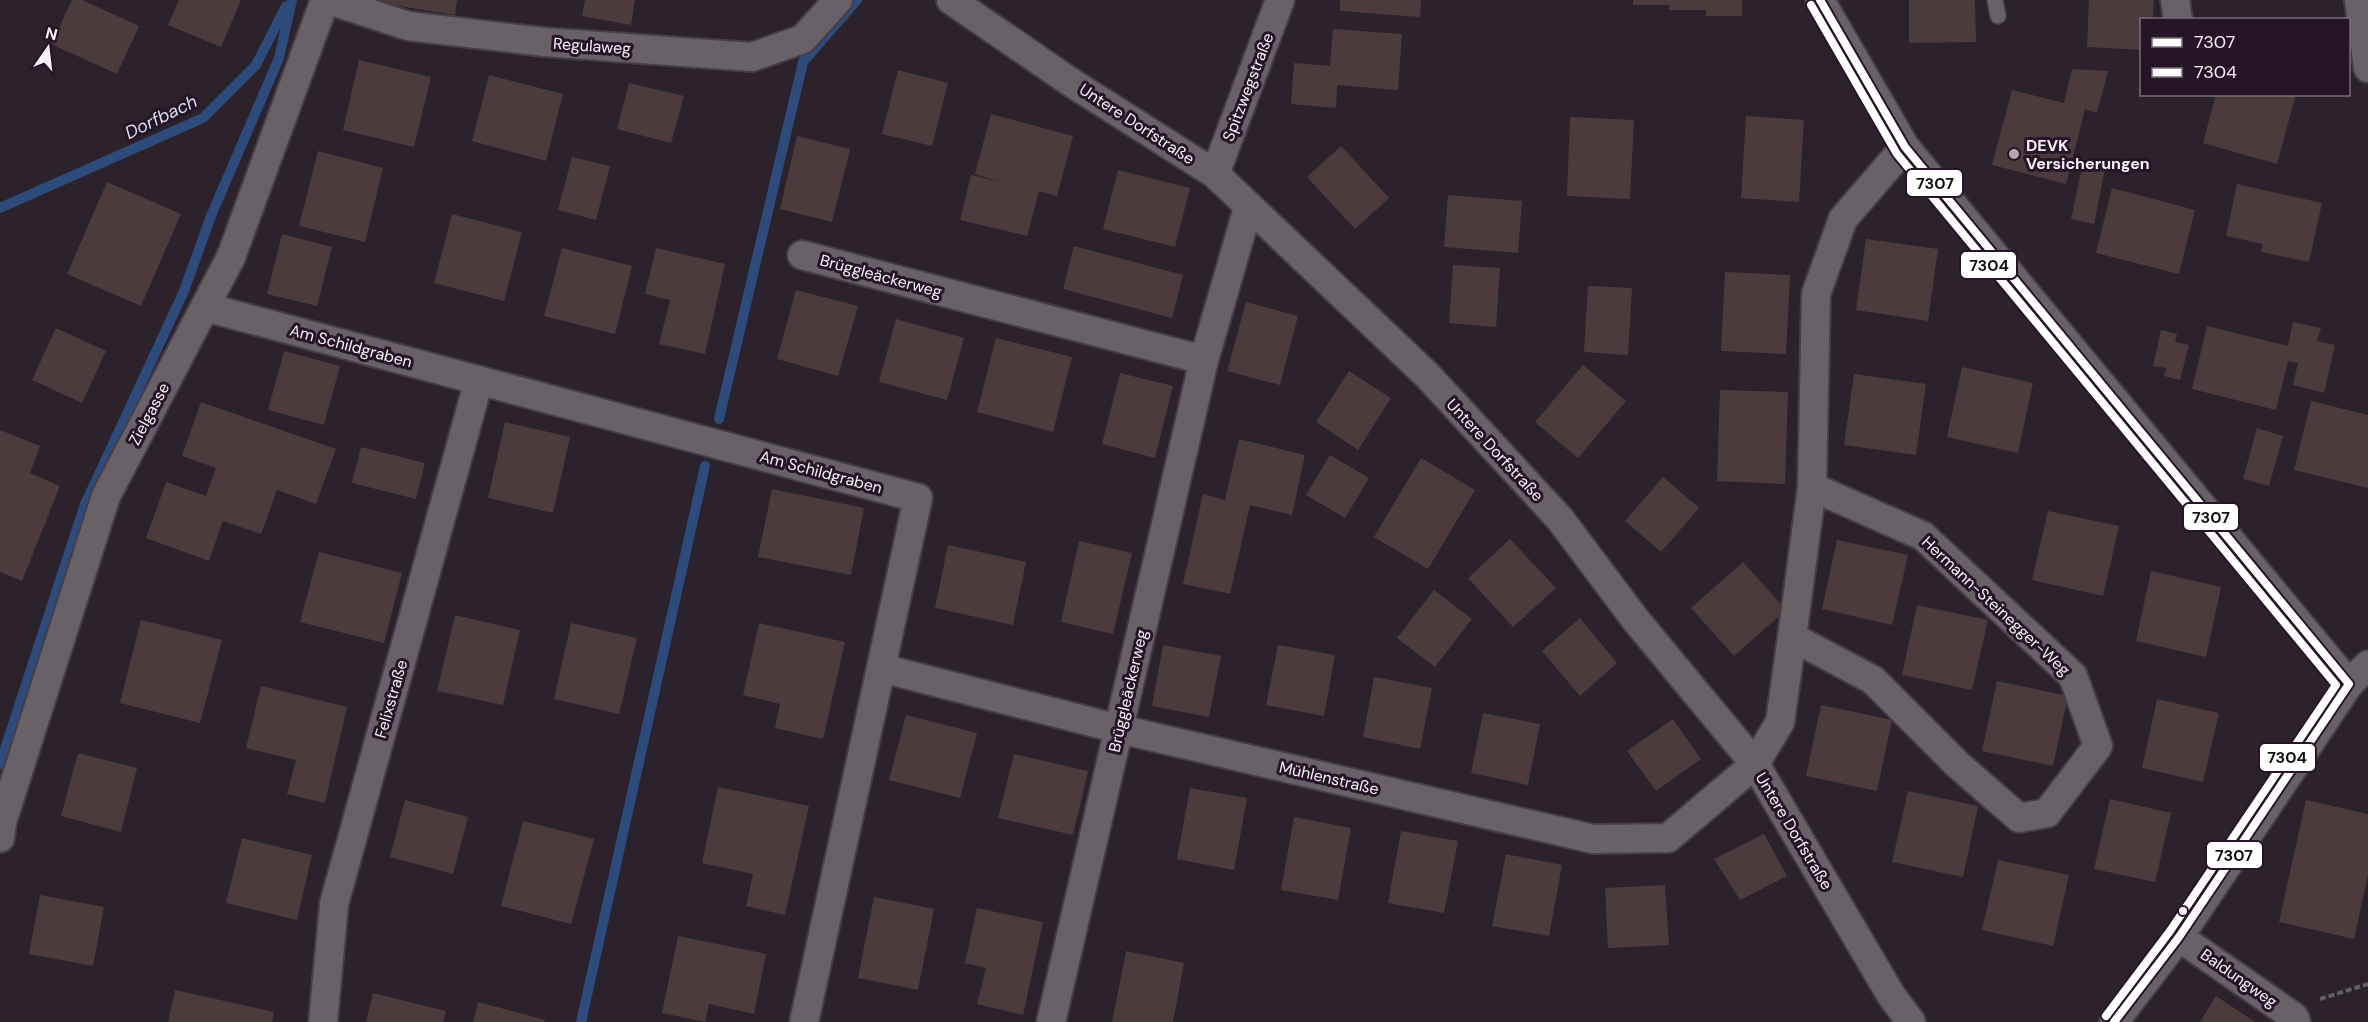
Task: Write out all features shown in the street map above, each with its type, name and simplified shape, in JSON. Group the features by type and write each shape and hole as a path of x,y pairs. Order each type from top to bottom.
{"street":[{"name":"Regulaweg","path":"327,0 408,26 544,42 752,57 803,39 838,0"},
{"name":"Zielgasse","path":"0,838 2,822 106,496 231,257 327,0"},
{"name":"Untere Dorfstraße","path":"951,0 1071,83 1215,174 1248,208 1427,375 1560,519 1635,619 1755,764 1891,995 1911,1022"},
{"name":"Spitzwegstraße","path":"1215,174 1281,0"},
{"path":"1820,0 1905,147 2359,674 2179,937 2115,1022"},
{"path":"2175,0 2178,18"},
{"path":"2359,0 2368,68"},
{"path":"2350,76 2368,78"},
{"path":"1755,764 1780,722 1812,487 1816,294 1843,219 1905,147"},
{"name":"Brüggleäckerweg","path":"1050,1022 1204,360 1248,208"},
{"name":"Brüggleäckerweg","path":"802,255 1204,360"},
{"name":"Am Schildgraben","path":"205,307 918,498 804,1022"},
{"name":"Felixstraße","path":"323,1022 334,904 479,380"},
{"name":"Hermann-Steinegger-Weg","path":"1792,637 1873,680 1957,764 2019,818 2047,813 2098,746 2073,676 1923,536 1812,487"},
{"name":"Mühlenstraße","path":"882,668 1119,729 1593,839 1668,838 1755,764"},
{"name":"Baldungweg","path":"2179,937 2295,1020"}],"lane":[{"path":"1995,0 1998,16"}],"path":[{"path":"2295,1020 2315,1001 2368,984"}],"building":[{"path":"72,0 82,0 139,26 117,74 51,44"},
{"path":"179,0 241,0 221,47 168,25"},
{"path":"362,0 457,0 455,15"},
{"path":"585,0 635,0 631,25 582,16"},
{"path":"1340,0 1421,0 1420,17 1340,11"},
{"path":"1633,0 1742,0 1742,16 1706,16 1706,10 1669,10 1669,5 1633,5"},
{"path":"1909,0 1975,0 1976,42 1909,43"},
{"path":"2089,0 2154,0 2153,18 2140,18 2140,50 2087,47"},
{"path":"1333,29 1402,34 1398,90 1337,85 1336,108 1291,104 1294,63 1330,66"},
{"path":"359,60 431,77 414,147 343,130"},
{"path":"2072,69 2108,71 2097,113 2085,109 2066,184 1992,165 2012,90 2064,103"},
{"path":"898,70 948,83 932,146 882,134"},
{"path":"489,75 563,94 546,161 472,141"},
{"path":"629,83 684,96 671,143 617,129"},
{"path":"2215,96 2295,96 2277,164 2203,143"},
{"path":"991,114 1073,136 1057,196 1039,191 1027,236 960,220 971,175 1000,182 975,174"},
{"path":"1746,116 1804,120 1799,202 1741,198"},
{"path":"1570,117 1634,120 1630,199 1567,196"},
{"path":"797,136 850,149 832,222 780,209"},
{"path":"1341,146 1389,198 1355,229 1307,177"},
{"path":"318,151 383,168 365,242 299,226"},
{"path":"572,157 610,166 596,220 558,210"},
{"path":"2084,158 2106,163 2094,224 2071,219"},
{"path":"1118,170 1190,188 1175,247 1103,229"},
{"path":"107,182 181,214 141,306 67,274"},
{"path":"2237,184 2322,203 2309,262 2261,252 2263,244 2226,236"},
{"path":"2112,188 2195,210 2179,274 2096,253"},
{"path":"1448,195 1522,201 1518,253 1444,247"},
{"path":"452,214 522,232 504,301 434,283"},
{"path":"282,234 332,247 317,306 267,294"},
{"path":"1866,239 1938,249 1928,321 1856,310"},
{"path":"1074,246 1183,275 1172,318 1063,289"},
{"path":"562,248 632,266 615,334 544,316"},
{"path":"656,248 725,264 705,354 659,344 670,300 645,294"},
{"path":"1453,265 1500,268 1496,327 1449,323"},
{"path":"1725,272 1790,275 1786,354 1721,351"},
{"path":"1588,286 1632,288 1628,355 1584,352"},
{"path":"796,290 858,306 838,376 777,359"},
{"path":"1246,302 1298,316 1280,385 1227,371"},
{"path":"896,319 964,338 947,400 879,382"},
{"path":"2293,322 2321,328 2317,341 2335,345 2324,393 2293,385 2298,363 2288,361 2276,410 2192,389 2207,326 2288,346"},
{"path":"56,328 106,351 82,403 32,380"},
{"path":"2161,330 2177,334 2175,342 2189,345 2180,380 2164,376 2166,368 2153,366"},
{"path":"996,338 1072,357 1053,432 977,412"},
{"path":"284,351 340,366 324,425 268,410"},
{"path":"1583,365 1626,401 1578,458 1535,422"},
{"path":"1962,367 2033,383 2018,453 1947,437"},
{"path":"1349,371 1391,398 1358,450 1316,422"},
{"path":"1120,373 1173,386 1155,458 1102,444"},
{"path":"1854,374 1926,384 1916,455 1844,445"},
{"path":"1720,390 1788,392 1785,484 1717,481"},
{"path":"2311,401 2368,415 2368,488 2294,470"},
{"path":"201,402 336,449 316,504 277,490 261,534 223,521 209,561 146,538 166,482 206,496 216,468 182,456"},
{"path":"505,422 570,437 553,513 488,498"},
{"path":"2257,428 2283,436 2269,486 2243,479"},
{"path":"0,430 40,446 30,473 60,486 22,581 0,572"},
{"path":"1239,439 1305,455 1292,515 1250,505 1230,594 1183,584 1203,494 1225,500"},
{"path":"361,447 425,463 416,499 352,483"},
{"path":"1330,455 1369,478 1345,518 1306,495"},
{"path":"1421,458 1475,490 1428,569 1374,537"},
{"path":"1663,477 1699,508 1661,552 1625,521"},
{"path":"772,489 864,508 851,575 758,557"},
{"path":"2048,511 2119,526 2103,596 2032,580"},
{"path":"1510,539 1556,588 1513,627 1468,578"},
{"path":"1837,540 1908,555 1892,625 1822,609"},
{"path":"1079,541 1132,553 1113,634 1061,622"},
{"path":"948,545 1026,562 1013,625 935,608"},
{"path":"319,552 402,573 384,643 300,622"},
{"path":"1743,562 1786,610 1734,656 1691,608"},
{"path":"2151,571 2221,587 2206,657 2136,641"},
{"path":"1434,590 1472,619 1435,667 1397,638"},
{"path":"1917,605 1988,620 1972,690 1902,675"},
{"path":"455,615 520,630 503,705 437,691"},
{"path":"1580,618 1617,663 1580,696 1542,651"},
{"path":"141,620 222,640 200,723 120,703"},
{"path":"571,623 637,638 619,714 554,699"},
{"path":"759,623 845,642 823,739 775,728 780,704 743,695"},
{"path":"1163,645 1221,656 1209,717 1152,706"},
{"path":"1278,645 1335,655 1324,716 1266,705"},
{"path":"1374,677 1432,688 1420,749 1363,737"},
{"path":"1997,681 2068,696 2053,766 1982,751"},
{"path":"261,686 347,707 325,803 287,794 296,760 246,748"},
{"path":"2157,699 2219,713 2203,782 2142,768"},
{"path":"1821,705 1892,720 1877,791 1806,776"},
{"path":"1483,713 1540,724 1528,785 1471,773"},
{"path":"906,715 977,733 960,798 889,780"},
{"path":"1673,719 1701,759 1656,791 1627,751"},
{"path":"78,753 137,768 121,832 61,816"},
{"path":"1014,754 1088,771 1073,835 998,818"},
{"path":"718,787 809,806 785,915 746,906 753,874 702,863"},
{"path":"1190,788 1247,798 1234,870 1177,859"},
{"path":"1908,791 1978,806 1963,877 1892,862"},
{"path":"2110,799 2171,813 2155,882 2094,869"},
{"path":"405,800 468,817 453,874 390,857"},
{"path":"2306,800 2368,814 2368,875 2354,939 2279,922"},
{"path":"1294,817 1351,828 1338,900 1281,890"},
{"path":"523,821 594,839 571,924 501,906"},
{"path":"1401,831 1458,841 1444,913 1388,903"},
{"path":"1764,834 1787,876 1740,900 1714,859"},
{"path":"242,838 312,855 297,920 226,903"},
{"path":"1506,854 1562,865 1549,936 1492,926"},
{"path":"1998,860 2069,875 2053,946 1982,930"},
{"path":"1665,885 1669,945 1608,948 1605,888"},
{"path":"40,895 104,907 93,966 29,954"},
{"path":"874,897 934,909 918,990 858,978"},
{"path":"977,908 1043,922 1023,1015 977,1004 986,968 965,963"},
{"path":"678,936 766,954 754,1014 709,1004 705,1022 662,1013"},
{"path":"1126,951 1184,963 1173,1022 1112,1022"},
{"path":"175,990 274,1012 272,1022 168,1022"},
{"path":"373,993 446,1011 443,1022 366,1022"},
{"path":"2216,996 2255,1022 2200,1022"},
{"path":"478,1002 545,1020 544,1022 473,1022"}],"waterway":[{"path":"0,764 85,504 184,291 211,216 279,58 292,0"},
{"path":"719,419 803,62 857,0"},
{"name":"Dorfbach","path":"0,208 203,118 256,65 286,6"},
{"path":"581,1022 705,466"}],"transit line":[{"name":"7307","path":"1820,0 1905,147 2349,684"},
{"name":"7304","path":"1811,5 1897,154 2336,685 2170,931 2106,1016"},
{"name":"7307","path":"2114,1022 2179,937 2349,684"}],"place":[{"name":"DEVK Versicherungen","path":"2014,154"}]}
